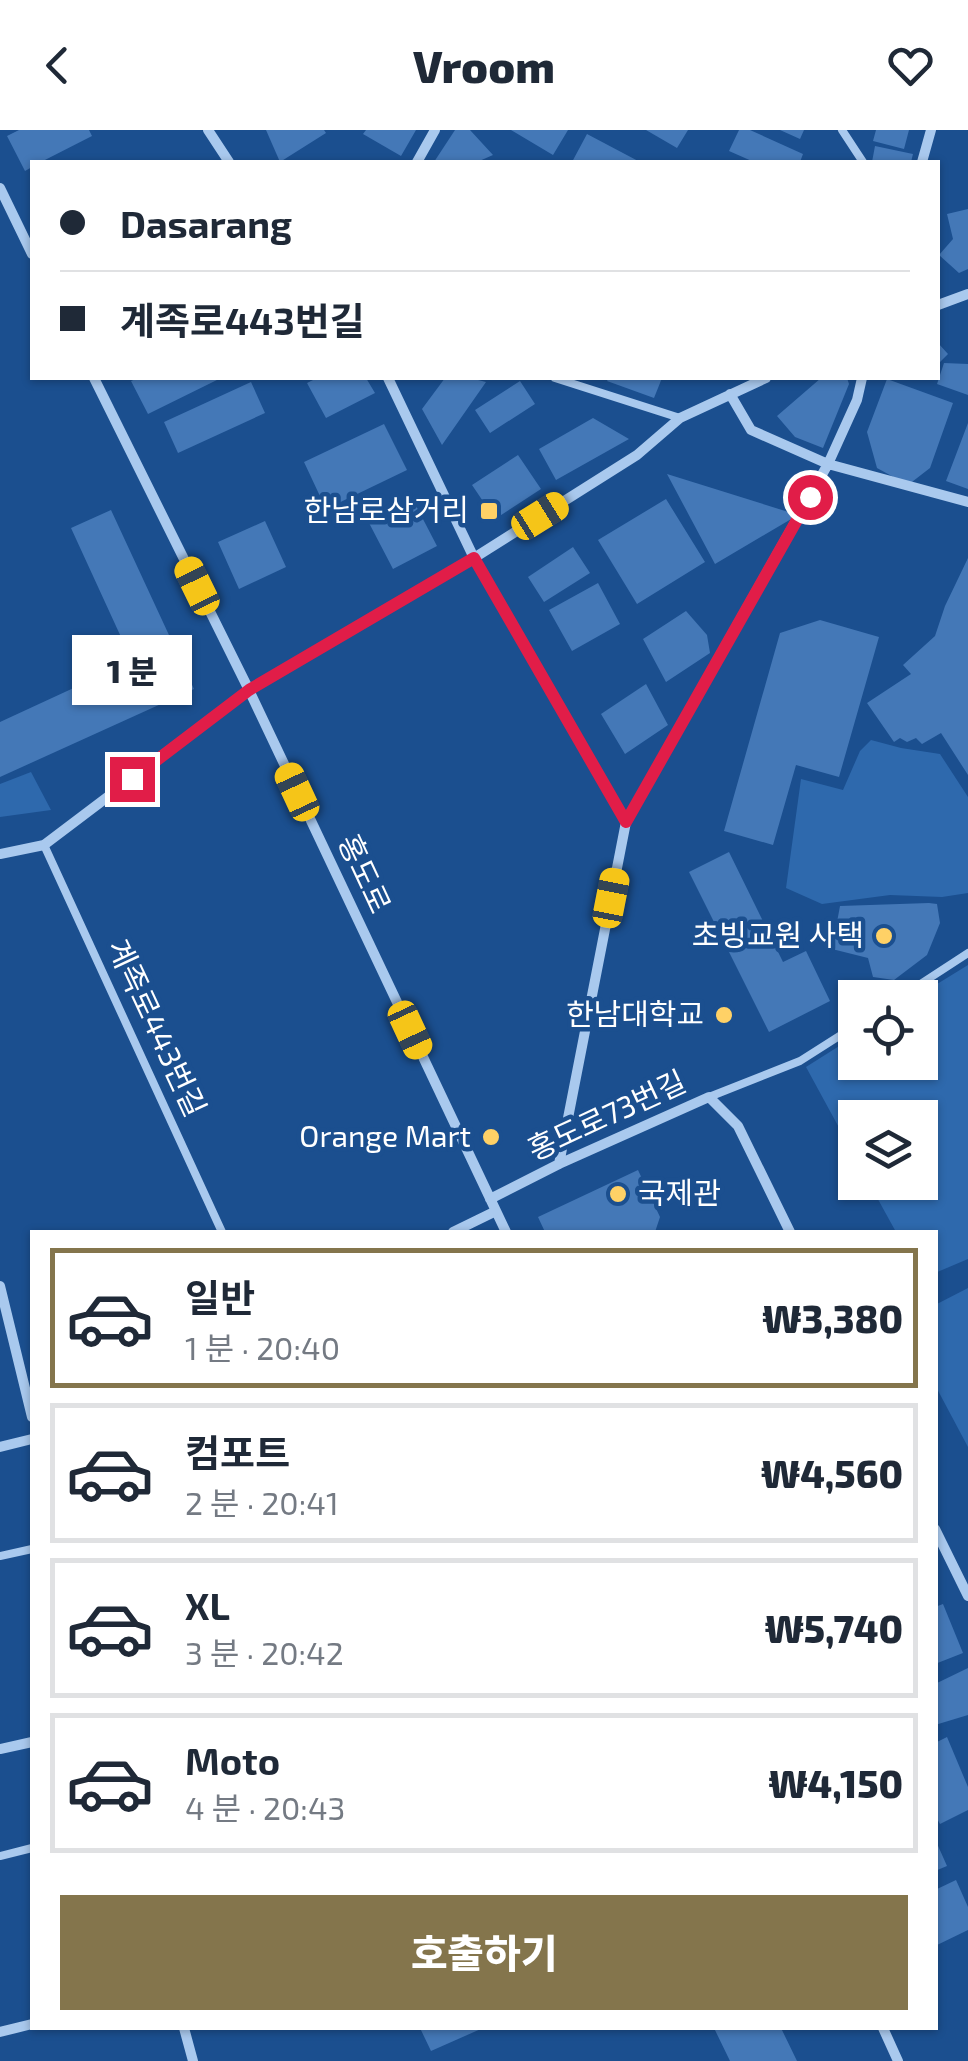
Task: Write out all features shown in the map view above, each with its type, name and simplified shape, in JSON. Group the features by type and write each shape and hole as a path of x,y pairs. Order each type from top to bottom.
{"street":[{"path":"208,130 229,160"},
{"path":"418,160 436,130"},
{"path":"923,160 931,130"},
{"path":"0,188 30,250"},
{"path":"940,304 968,294"},
{"name":"홍도로","path":"95,380 249,690 505,1230"},
{"path":"389,380 474,558 626,822"},
{"path":"0,854 44,845 249,690 474,558 638,454 680,418 762,380"},
{"path":"559,1164 626,822 828,464 857,400 862,380"},
{"path":"730,394 751,430 828,464 968,502"},
{"name":"홍도로73번길","path":"490,1199 709,1096 738,1126 789,1230"},
{"path":"457,1230 496,1211"},
{"path":"0,1286 30,1408"},
{"path":"0,1447 30,1440"},
{"path":"938,1535 968,1596"},
{"path":"0,1749 30,1742"},
{"path":"0,2032 30,2024"},
{"path":"184,2030 192,2061"},
{"path":"883,2030 898,2061"}],"lane":[{"path":"842,130 862,160"},
{"path":"561,380 680,418"},
{"name":"계족로443번길","path":"44,845 221,1230"},
{"path":"927,980 968,954"},
{"path":"709,1096 800,1061 838,1037"},
{"path":"0,1556 30,1549"},
{"path":"0,1856 30,1848"}],"shaded area":[{"path":"871,740 940,754 968,797 968,893 942,897 890,895 822,904 786,888 801,779 843,790 860,751"},
{"path":"31,772 51,810 0,817 0,784"},
{"path":"968,965 968,1259 938,1272 938,1230 895,1230 878,1200 938,1200 938,1100 838,1100 838,1126 806,1067 838,1047 838,1080 938,1080 938,983"},
{"path":"968,1288 968,1447 938,1391 938,1303"}],"building":[{"path":"19,130 89,130 92,136 45,160 30,160 30,168 25,171 7,136"},
{"path":"266,130 326,133 283,160 279,160"},
{"path":"366,130 416,130 401,156 363,134"},
{"path":"455,130 470,130 493,155 482,160 435,160"},
{"path":"511,130 568,130 553,155"},
{"path":"646,130 688,130 677,148"},
{"path":"739,130 750,130 803,154 801,160 749,160 729,151"},
{"path":"780,130 804,130 800,139"},
{"path":"876,130 909,130 904,149 873,141"},
{"path":"587,134 636,160 573,160"},
{"path":"875,146 913,154 912,160 872,160"},
{"path":"968,209 968,269 959,273 940,256 953,239 947,214"},
{"path":"940,345 948,354 940,362"},
{"path":"944,363 968,364 968,395 937,384"},
{"path":"133,380 217,380 148,414"},
{"path":"367,380 375,393 326,418 307,383"},
{"path":"444,380 486,382 442,445 422,409"},
{"path":"608,380 661,380 654,398"},
{"path":"819,380 848,380 823,448 795,437 777,416"},
{"path":"887,380 953,403 930,468 908,485 877,468 867,432"},
{"path":"520,381 535,404 490,433 475,410"},
{"path":"251,382 265,413 178,453 164,422"},
{"path":"593,418 629,439 556,480 539,449"},
{"path":"968,423 968,489 946,481"},
{"path":"384,424 407,470 326,509 304,462"},
{"path":"518,455 541,489 495,519 472,485"},
{"path":"667,474 798,515 715,564"},
{"path":"412,498 437,546 393,569 368,521"},
{"path":"666,499 705,562 637,604 598,540"},
{"path":"111,510 194,689 0,777 0,722 132,661 71,528"},
{"path":"265,521 286,567 239,589 218,542"},
{"path":"573,547 590,573 544,602 528,577"},
{"path":"968,558 968,775 941,733 922,744 916,738 894,742 867,703 911,674 903,665 935,636"},
{"path":"598,583 620,624 572,651 549,610"},
{"path":"686,611 707,635 710,653 666,682 643,639"},
{"path":"820,620 879,637 839,777 796,765 773,845 724,831 780,633"},
{"path":"646,684 668,725 625,754 601,714"},
{"path":"729,852 783,962 806,951 830,1001 769,1032 689,872"},
{"name":"초빙교원 사택","path":"937,904 940,923 927,955 894,980 873,977 868,958 832,949 840,906"},
{"name":"국제관","path":"638,1170 660,1217 656,1230 544,1230 538,1217"},
{"path":"943,1604 963,1653 938,1663 938,1606"},
{"path":"968,1668 968,1715 938,1724 938,1683"},
{"path":"947,1737 968,1787 968,1810 940,1824 938,1820 938,1742"},
{"path":"938,1846 947,1866 938,1870"},
{"path":"956,1880 968,1907 968,1930 938,1945 938,1889"},
{"path":"421,2030 478,2030 431,2051"},
{"path":"715,2030 782,2030 797,2061 730,2061"}],"place":[{"name":"한남로삼거리","path":"489,511"},
{"name":"초빙교원 사택","path":"884,936"},
{"name":"한남대학교","path":"724,1015"},
{"name":"Orange Mart","path":"491,1137"},
{"name":"국제관","path":"618,1194"}],"route":[{"path":"132,779 249,690 474,558 626,822 810,497"}]}
